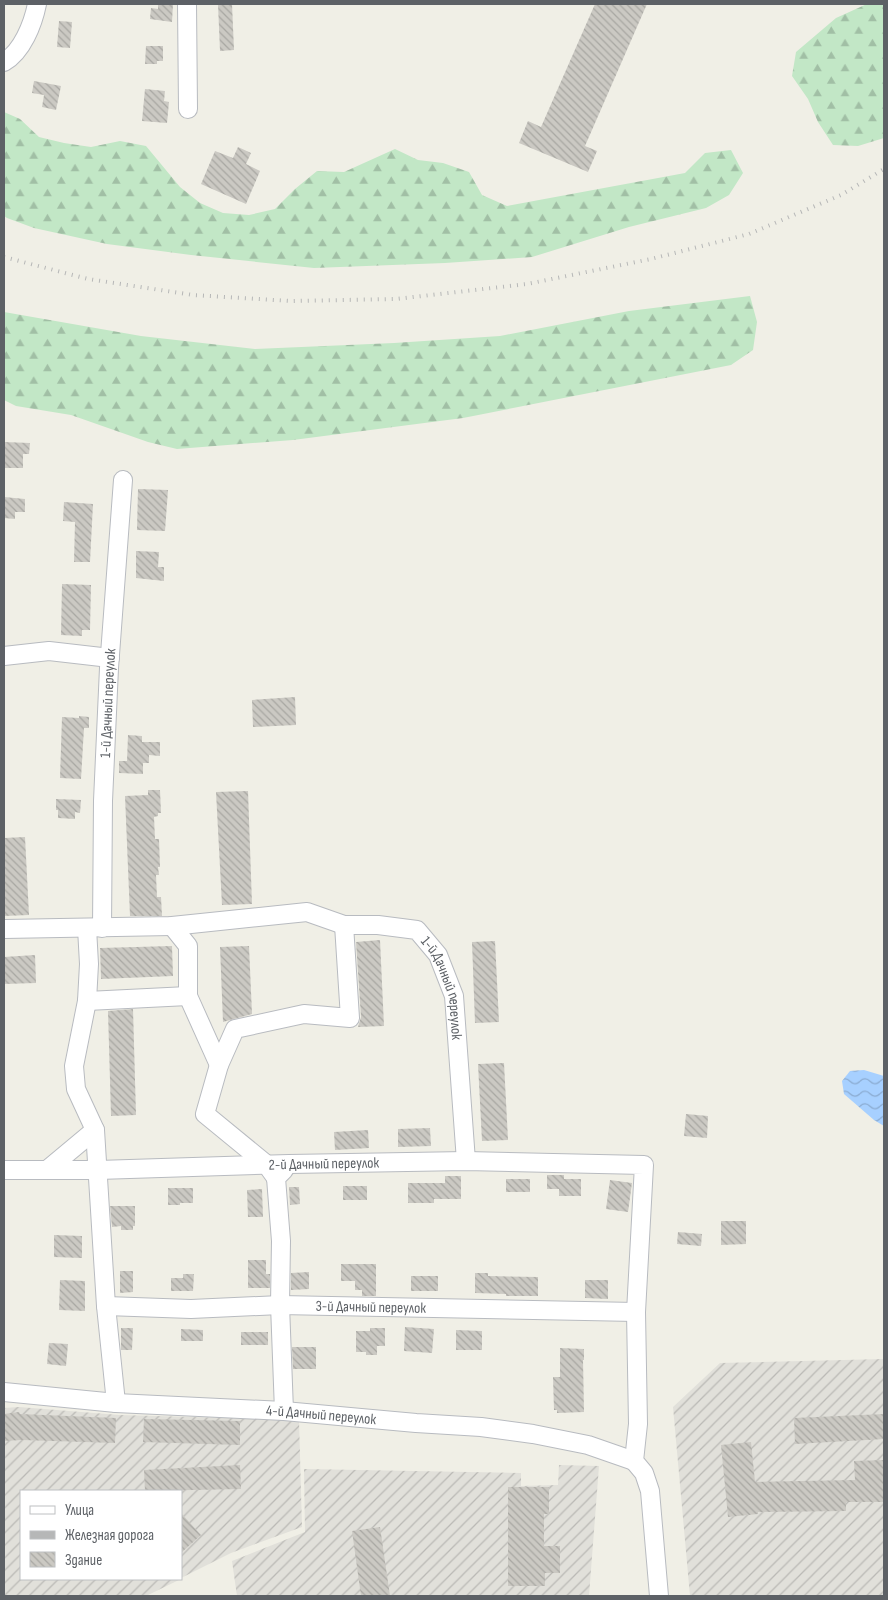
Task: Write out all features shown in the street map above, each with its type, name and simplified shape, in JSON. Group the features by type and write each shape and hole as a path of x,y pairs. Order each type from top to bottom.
{"street":[{"path":"4,62 10,59 21,47 37,4"},
{"path":"187,4 188,109"},
{"name":"1-й Дачный переулок","path":"94,928 123,480"},
{"path":"4,656 49,651 110,658"},
{"name":"1-й Дачный переулок","path":"4,929 172,926 307,912 344,925 378,925 417,930 438,955 454,996 466,1161"},
{"path":"284,1411 280,1305 280,1241 271,1171 205,1114 219,1065 235,1029 304,1014 350,1018 344,925"},
{"path":"172,926 188,946 188,996 219,1065"},
{"path":"94,928 89,964 87,1001 74,1066 76,1089 95,1130 106,1306 116,1403"},
{"path":"87,1001 188,996"},
{"path":"47,1170 95,1130"},
{"name":"2-й Дачный переулок","path":"4,1170 271,1171 289,1164 466,1161 644,1165 636,1312"},
{"name":"3-й Дачный переулок","path":"106,1306 191,1309 280,1305 636,1312"},
{"path":"636,1312 638,1424 634,1461 644,1473 650,1491 658,1596"},
{"name":"4-й Дачный переулок","path":"4,1392 116,1403 284,1411 481,1427 533,1434 588,1445 634,1461"}],"shaded area":[{"path":"884,1359 884,1596 690,1596 673,1407 720,1363"},
{"path":"19,1407 119,1415 299,1420 302,1527 231,1553 182,1578 182,1490 20,1490 20,1580 179,1580 146,1596 4,1596 4,1408"},
{"path":"559,1465 599,1466 589,1596 237,1596 232,1561 305,1532 304,1469 521,1473 521,1486 558,1485"}],"green space":[{"path":"867,4 884,4 884,138 858,146 833,145 818,122 808,99 792,76 796,52 836,18"},
{"path":"4,112 20,119 39,137 64,143 91,147 120,141 146,146 180,187 200,203 223,213 249,215 275,209 317,171 344,172 395,149 418,160 443,163 469,172 482,195 507,206 685,173 705,153 731,150 743,173 729,195 706,208 629,227 532,257 445,263 314,268 107,244 34,228 7,218 4,216"},
{"path":"750,296 757,322 753,350 731,365 463,418 293,440 177,449 148,442 71,415 16,406 4,400 4,312 141,336 255,349 500,336 629,311"}],"water":[{"path":"864,1070 884,1076 884,1126 874,1120 844,1094 842,1081 850,1071"}],"building":[{"path":"158,4 173,4 172,22 150,19 151,8 158,9"},
{"path":"218,4 232,4 234,50 220,51"},
{"path":"595,4 647,4 585,146 597,151 588,172 519,143 528,121 541,127"},
{"path":"59,21 72,22 70,48 57,47"},
{"path":"146,46 163,46 163,61 157,61 157,64 145,64"},
{"path":"34,81 61,86 56,110 42,107 44,95 32,93"},
{"path":"145,89 165,91 164,101 169,102 167,123 142,121"},
{"path":"238,147 251,153 246,164 260,171 246,204 201,184 215,151 233,158"},
{"path":"4,442 30,443 29,454 23,454 23,468 4,468"},
{"path":"138,489 168,490 165,531 137,530"},
{"path":"4,497 25,499 25,512 15,512 15,519 4,518"},
{"path":"64,502 93,504 90,562 74,562 75,522 63,521"},
{"path":"136,551 159,552 158,567 164,567 164,581 136,578"},
{"path":"62,584 91,585 90,630 82,630 82,636 61,635"},
{"path":"295,697 296,725 253,727 252,700"},
{"path":"79,716 89,717 89,728 84,728 81,779 60,778 62,717 79,718"},
{"path":"128,735 142,736 142,742 160,742 160,756 149,755 149,763 143,763 143,774 119,773 119,761 127,761"},
{"path":"148,790 160,790 161,813 154,817 155,839 159,839 160,867 158,867 159,875 156,875 157,897 161,897 162,916 130,916 125,796 148,795"},
{"path":"248,791 252,904 222,905 216,792"},
{"path":"56,799 81,800 80,813 75,812 75,819 58,818"},
{"path":"25,837 29,915 4,916 4,838"},
{"path":"380,940 384,1026 358,1027 361,1017 356,942"},
{"path":"495,941 499,1022 475,1023 472,942"},
{"path":"172,946 173,976 101,979 100,948"},
{"path":"249,946 252,1014 223,1022 220,947"},
{"path":"35,955 36,983 4,984 4,957"},
{"path":"133,1009 136,1115 111,1116 108,1011"},
{"path":"504,1063 508,1140 482,1141 478,1064"},
{"path":"686,1114 708,1116 707,1138 684,1136"},
{"path":"430,1128 431,1146 398,1147 398,1129"},
{"path":"368,1130 369,1148 335,1150 334,1132"},
{"path":"547,1175 564,1175 564,1179 581,1179 581,1196 559,1196 559,1189 547,1189"},
{"path":"445,1176 461,1176 461,1199 434,1199 434,1203 408,1203 408,1183 445,1183"},
{"path":"506,1179 530,1179 530,1192 506,1192"},
{"path":"610,1180 632,1183 628,1212 606,1209"},
{"path":"343,1186 367,1186 367,1200 343,1200"},
{"path":"289,1187 299,1187 300,1204 290,1205"},
{"path":"168,1188 193,1188 193,1203 168,1205"},
{"path":"262,1189 263,1217 248,1217 247,1190"},
{"path":"110,1206 135,1206 135,1226 133,1226 133,1230 121,1230 121,1226 112,1227"},
{"path":"721,1221 746,1221 746,1244 721,1245"},
{"path":"678,1232 702,1234 701,1246 677,1244"},
{"path":"54,1235 82,1236 82,1258 54,1257"},
{"path":"248,1260 266,1260 266,1274 270,1274 270,1288 248,1288"},
{"path":"341,1264 376,1264 376,1296 362,1296 362,1290 355,1290 355,1281 341,1281"},
{"path":"120,1271 133,1271 133,1292 120,1293"},
{"path":"309,1272 309,1289 291,1290 291,1273"},
{"path":"475,1273 488,1273 488,1276 538,1277 538,1296 506,1296 506,1294 475,1293"},
{"path":"183,1274 194,1274 193,1291 171,1291 171,1278 183,1278"},
{"path":"411,1276 438,1276 438,1291 411,1291"},
{"path":"60,1280 85,1281 85,1311 59,1310"},
{"path":"585,1280 608,1280 608,1299 585,1298"},
{"path":"405,1327 434,1329 432,1353 404,1351"},
{"path":"121,1328 133,1328 132,1350 121,1350"},
{"path":"370,1328 385,1328 385,1346 377,1346 377,1355 366,1355 366,1352 356,1352 356,1331 370,1331"},
{"path":"181,1329 203,1330 203,1341 181,1341"},
{"path":"456,1330 482,1331 482,1350 456,1350"},
{"path":"241,1332 268,1332 268,1345 241,1345"},
{"path":"49,1343 68,1344 66,1366 47,1364"},
{"path":"292,1347 316,1347 316,1369 293,1369"},
{"path":"560,1348 584,1349 584,1412 557,1413 557,1410 554,1410 553,1377 560,1377"},
{"path":"19,1412 20,1414 116,1418 115,1443 4,1441 4,1414"},
{"path":"884,1414 884,1439 795,1444 794,1418"},
{"path":"144,1419 240,1421 240,1445 143,1442"},
{"path":"751,1442 755,1482 855,1480 854,1461 884,1460 884,1502 846,1502 846,1511 758,1512 758,1514 728,1517 721,1445"},
{"path":"240,1465 241,1489 145,1490 144,1470"},
{"path":"508,1487 549,1487 549,1514 544,1514 544,1546 560,1546 560,1573 545,1573 545,1586 508,1586"},
{"path":"182,1514 201,1535 182,1552"},
{"path":"380,1527 390,1596 361,1596 352,1531"}],"railway":[{"path":"4,257 88,279 193,295 291,301 396,299 527,284 651,259 749,234 841,195 884,169"}]}
